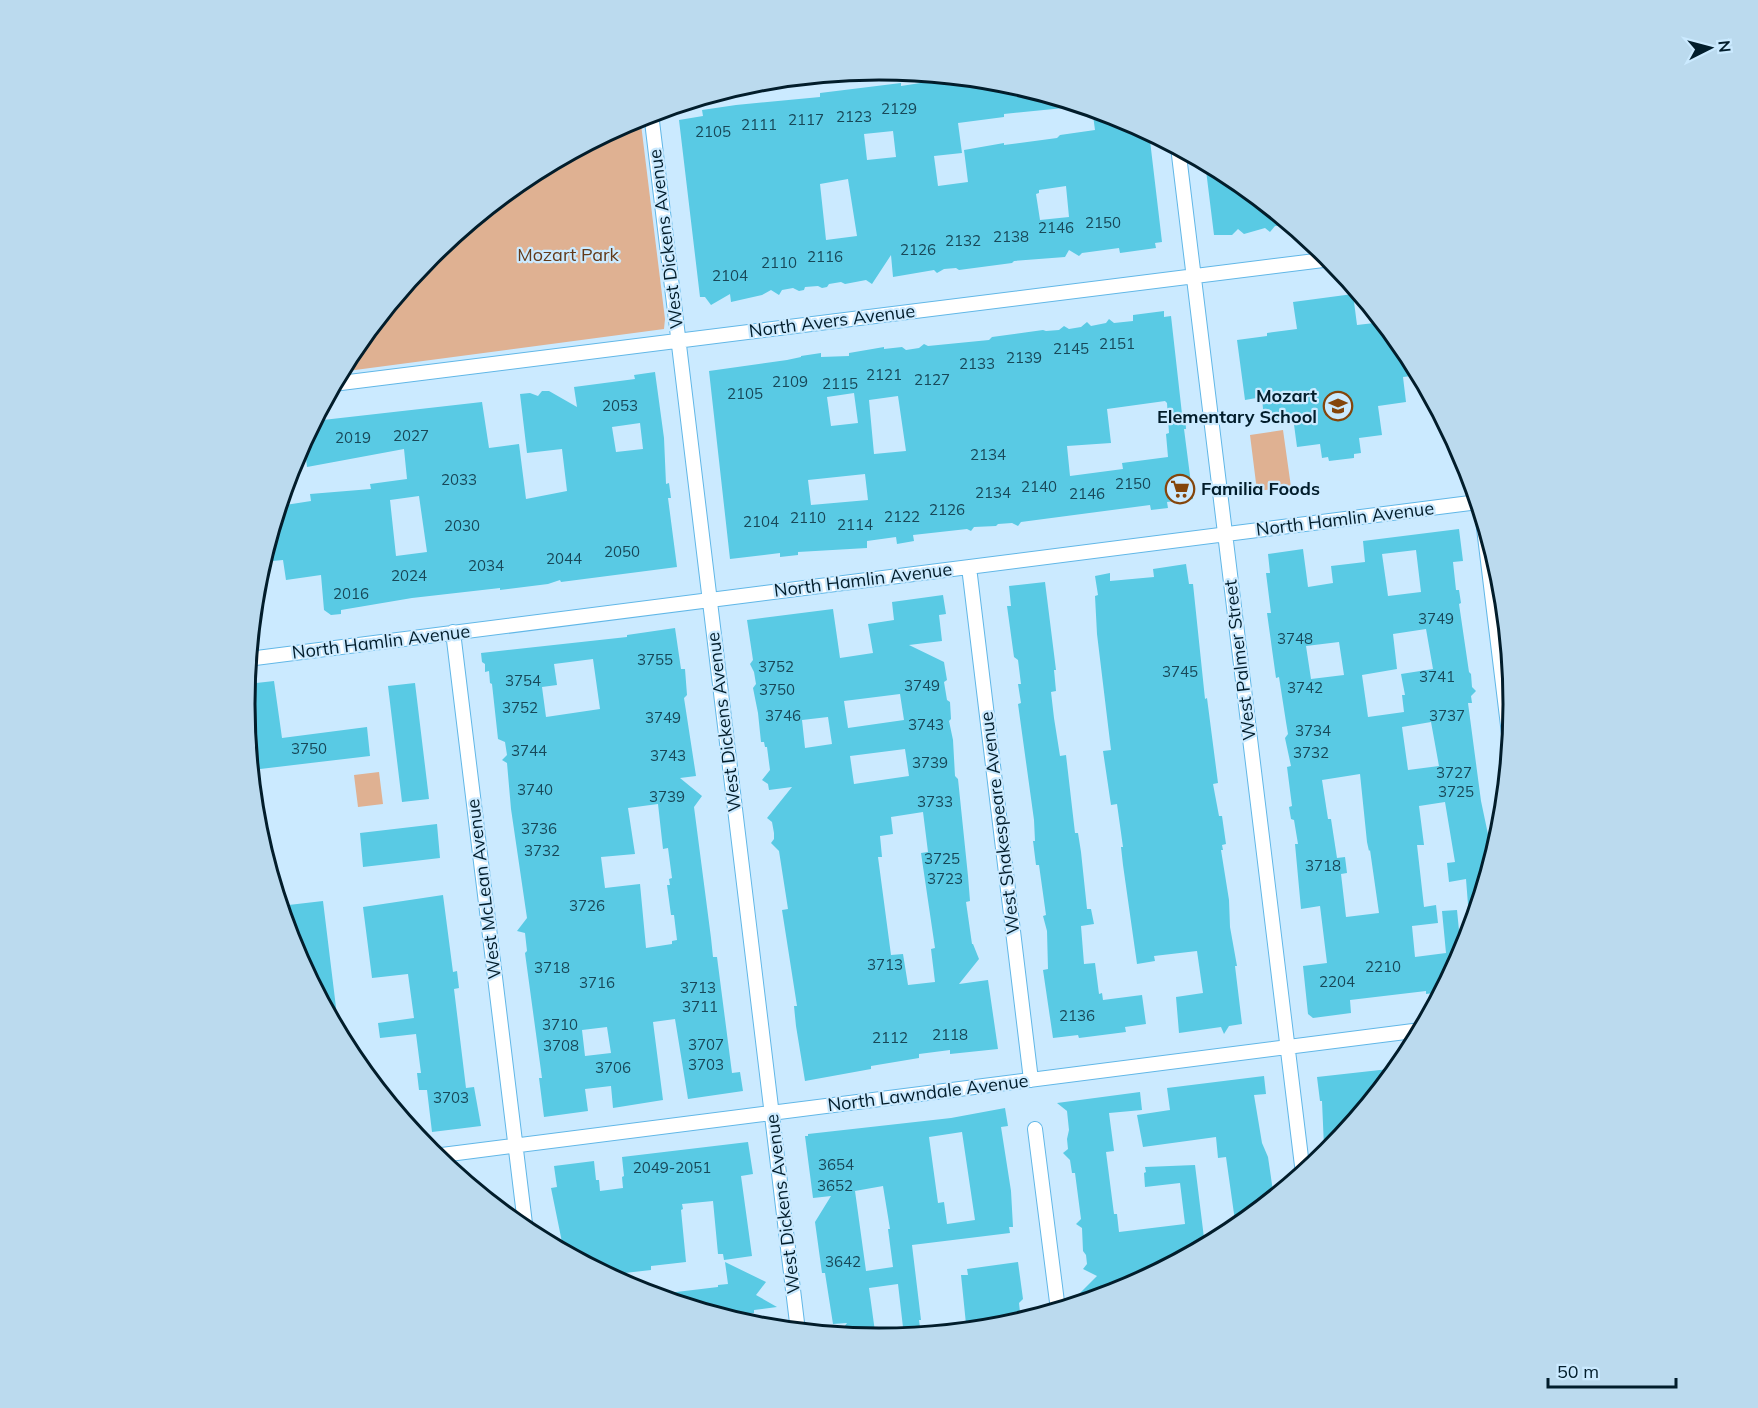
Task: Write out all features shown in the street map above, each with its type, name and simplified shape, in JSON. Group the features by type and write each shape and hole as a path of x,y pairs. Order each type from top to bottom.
{"street":[{"name":"West Dickens Avenue","path":"652,123 797,1323"},
{"name":"West Palmer Street","path":"1179,157 1302,1164"},
{"name":"North Avers Avenue","path":"344,383 1318,260"},
{"name":"North Hamlin Avenue","path":"257,657 1470,503"},
{"name":"West Shakespeare Avenue","path":"969,567 1031,1080"},
{"path":"1489,571 1503,685"},
{"name":"West McLean Avenue","path":"453,632 524,1217"},
{"name":"North Lawndale Avenue","path":"446,1155 1410,1031"},
{"path":"1035,1130 1057,1302"}],"green space":[{"name":"Mozart Park","path":"641,127 665,319 664,329 352,370 409,292 467,234 532,185 567,163"},
{"path":"1283,430 1291,487 1257,491 1250,435"},
{"path":"379,772 383,804 358,807 354,775"}],"building":[{"path":"927,82 1001,91 1064,108 1004,114 1004,117 958,123 962,153 934,156 938,186 968,182 964,150 1004,143 1004,145 1057,138 1060,135 1095,130 1093,118 1150,142 1162,242 1155,243 1156,248 1120,253 1119,248 1082,253 1079,256 1069,250 1065,257 1014,261 959,270 944,269 937,273 934,270 893,277 891,255 872,284 866,280 845,284 841,282 822,288 818,286 805,287 804,290 799,291 793,288 782,290 779,295 771,290 762,295 731,302 730,294 711,305 705,297 700,297 679,120 703,116 702,110 820,97 820,93 901,83 901,86","holes":["893,131 896,157 867,160 864,134","848,179 857,236 826,240 820,184","1066,186 1069,217 1040,220 1036,194 1039,190"]},
{"path":"1206,173 1280,226 1275,226 1270,232 1265,228 1244,234 1238,229 1232,235 1214,235"},
{"name":"Mozart Elementary School","path":"1351,294 1353,298 1357,325 1373,323 1410,376 1403,377 1406,402 1378,406 1382,435 1359,438 1361,453 1354,454 1354,458 1329,461 1328,457 1322,458 1320,444 1297,447 1293,417 1264,421 1262,397 1245,400 1237,340 1297,329 1293,302"},
{"path":"1164,311 1164,317 1171,316 1182,414 1185,413 1186,429 1184,429 1193,499 1167,502 1168,508 1151,510 1150,505 1021,522 1018,526 1012,523 998,524 974,527 971,531 967,529 913,535 914,541 897,544 896,537 867,541 867,548 798,552 798,555 780,557 780,553 730,559 709,371 821,353 821,357 849,356 849,353 884,347 884,349 902,347 906,350 919,348 924,344 928,346 989,340 992,337 1059,330 1064,326 1069,329 1081,327 1087,322 1091,326 1106,323 1109,319 1114,323 1133,321 1133,315","holes":["854,393 858,423 831,426 827,397","898,396 906,451 874,454 869,400","1165,401 1169,433 1166,434 1168,457 1122,463 1123,469 1070,476 1067,446 1111,443 1107,409","865,474 868,500 811,505 808,480"]},
{"path":"655,372 677,567 561,582 560,580 548,584 500,590 500,588 412,598 341,610 341,614 331,615 324,610 321,575 286,580 283,560 271,561 287,505 311,501 310,494 371,489 370,484 407,479 404,449 307,467 306,457 323,420 482,402 489,448 519,444 526,499 567,491 562,449 527,453 520,394 530,393 538,396 542,391 549,391 577,407 574,387 635,379 634,375","holes":["640,423 643,449 616,452 612,427","419,496 427,552 396,556 390,500"]},
{"path":"1459,529 1463,561 1453,562 1456,590 1459,590 1461,603 1459,604 1469,672 1472,687 1476,691 1471,696 1472,703 1468,703 1481,801 1489,838 1468,909 1466,879 1449,882 1447,863 1455,862 1445,802 1419,806 1424,845 1417,845 1424,907 1436,905 1438,923 1412,926 1415,957 1446,953 1442,911 1457,910 1459,934 1439,980 1432,993 1426,994 1426,991 1350,1000 1351,1013 1313,1018 1308,1014 1303,966 1327,963 1320,906 1301,909 1295,844 1298,844 1289,807 1292,806 1287,767 1291,766 1285,738 1288,734 1279,677 1276,678 1267,613 1271,613 1266,573 1270,573 1268,554 1303,549 1308,587 1333,583 1331,566 1365,562 1363,541","holes":["1416,550 1421,592 1388,596 1382,554","1426,629 1433,669 1401,674 1405,695 1402,695 1404,712 1368,717 1362,675 1397,669 1393,634","1339,642 1344,675 1311,679 1306,646","1431,722 1439,766 1408,770 1402,727","1360,774 1367,842 1379,913 1346,917 1341,874 1347,873 1345,857 1337,858 1322,780"]},
{"path":"1186,564 1189,584 1193,584 1205,699 1207,698 1218,783 1213,784 1219,816 1222,816 1226,844 1222,845 1223,850 1221,850 1237,966 1235,966 1242,1024 1229,1026 1224,1034 1221,1027 1179,1033 1176,997 1203,993 1197,951 1154,956 1155,961 1137,964 1117,804 1111,805 1103,751 1111,750 1097,634 1095,596 1098,595 1095,576 1110,573 1110,581 1154,577 1153,569"},
{"path":"1045,582 1056,670 1054,670 1056,691 1051,692 1054,718 1060,756 1066,755 1087,909 1091,909 1094,924 1081,926 1084,964 1095,963 1099,994 1102,993 1103,1000 1142,995 1146,1024 1125,1027 1126,1032 1079,1038 1078,1035 1053,1038 1043,970 1048,969 1047,931 1043,916 1046,915 1033,841 1035,841 1034,820 1018,704 1021,703 1018,684 1021,684 1018,660 1014,657 1007,606 1011,606 1009,586"},
{"path":"943,595 946,614 939,615 942,641 909,645 944,662 947,680 944,682 947,700 950,702 951,719 949,721 953,740 955,776 958,779 968,876 970,901 966,902 972,944 979,959 959,984 988,980 998,1049 950,1054 950,1050 919,1054 919,1058 805,1081 796,1026 794,1006 797,1006 782,910 788,909 779,851 771,843 774,833 772,822 767,818 792,787 769,790 768,784 762,780 770,770 767,747 764,742 761,742 753,688 756,684 750,664 753,660 747,620 833,609 840,658 873,653 868,624 894,620 892,602","holes":["900,694 904,720 848,728 844,701","828,717 832,744 805,748 802,720","905,749 909,776 854,784 850,756","923,812 928,852 921,853 935,948 931,949 935,982 908,985 903,954 891,955 878,857 882,857 880,836 893,834 891,817"]},
{"path":"675,628 681,669 685,669 687,695 684,698 696,776 680,778 702,796 694,807 713,957 717,957 732,1073 740,1072 743,1091 688,1099 675,1019 653,1022 663,1100 613,1108 611,1086 585,1089 588,1111 544,1117 539,1078 542,1078 525,953 527,951 525,933 517,931 527,918 511,809 507,763 502,760 507,755 505,742 498,739 492,684 489,671 485,672 481,653 627,637 627,635","holes":["593,659 600,709 546,717 542,687 557,685 554,664","658,804 663,849 668,848 672,878 669,879 670,885 667,885 677,940 672,941 672,944 646,948 640,884 605,888 601,857 635,854 628,808","607,1027 611,1053 585,1056 582,1030"]},
{"path":"274,681 282,738 367,727 370,756 258,769 256,683"},
{"path":"415,683 429,799 402,802 388,686"},
{"path":"437,824 440,858 363,867 360,833"},
{"path":"443,895 453,972 457,971 459,988 454,989 466,1088 474,1087 481,1126 432,1132 427,1090 419,1090 417,1073 421,1073 416,1034 380,1038 378,1023 414,1018 408,974 372,978 363,907"},
{"path":"323,901 337,1014 302,943 288,905"},
{"path":"1385,1069 1349,1116 1324,1143 1322,1101 1320,1101 1317,1077"},
{"path":"1264,1076 1266,1094 1254,1095 1273,1188 1234,1217 1226,1157 1218,1158 1216,1137 1143,1147 1137,1115 1170,1110 1167,1088"},
{"path":"1140,1092 1142,1110 1109,1113 1114,1151 1106,1152 1114,1214 1117,1214 1119,1232 1185,1224 1180,1183 1145,1187 1145,1167 1195,1165 1204,1237 1155,1264 1077,1296 1097,1276 1083,1269 1087,1264 1083,1251 1082,1228 1076,1224 1081,1219 1075,1173 1072,1173 1070,1160 1063,1153 1068,1149 1067,1111 1057,1103"},
{"path":"1005,1108 1008,1126 1001,1127 1011,1191 1013,1227 1009,1227 1010,1233 912,1245 920,1327 903,1327 898,1284 869,1288 874,1328 844,1327 847,1323 833,1324 825,1273 822,1273 815,1222 831,1196 813,1198 805,1136 951,1118","holes":["962,1132 975,1220 947,1224 944,1202 938,1203 929,1137","883,1186 890,1229 888,1229 893,1267 866,1271 855,1191"]},
{"path":"748,1142 753,1174 741,1176 752,1256 724,1260 723,1254 718,1254 713,1201 682,1204 686,1262 651,1266 651,1270 623,1273 562,1242 551,1188 557,1187 554,1166 594,1161 600,1191 623,1188 622,1157"},
{"path":"725,1262 766,1282 756,1295 777,1307 754,1310 754,1313 745,1314 671,1293 718,1287 718,1285 728,1284"},
{"path":"1018,1262 1023,1299 1019,1303 1020,1312 966,1322 961,1275 968,1275 967,1269"}],"place":[{"name":"Mozart Elementary School","path":"1338,406"},
{"name":"Familia Foods","path":"1180,489"}]}
